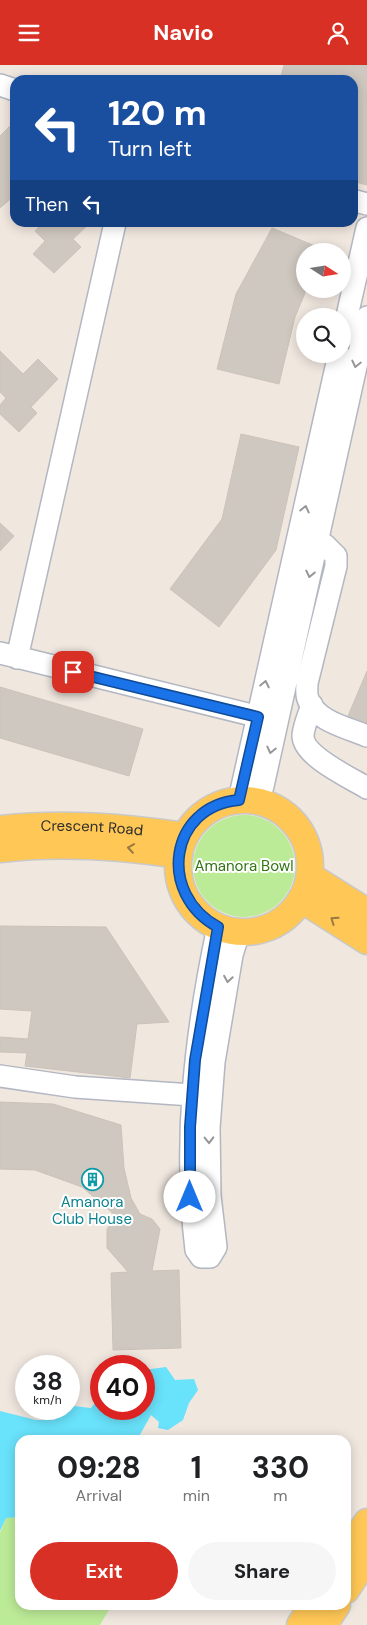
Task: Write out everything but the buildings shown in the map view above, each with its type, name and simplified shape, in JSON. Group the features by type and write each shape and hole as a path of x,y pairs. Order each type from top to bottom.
{"main road":[{"path":"248,801 281,811 299,829 308,853 306,887 280,921 256,931 229,929 202,917 188,902 179,878 182,845 198,819 219,805 248,801"},
{"name":"Crescent Road","path":"0,829 81,825 126,827 182,845"},
{"name":"Crescent Road","path":"0,849 80,845 124,847 182,845"},
{"path":"306,887 367,912"},
{"path":"306,887 367,941"},
{"path":"351,1546 367,1522"},
{"path":"351,1582 367,1558"},
{"path":"300,1625 310,1610"},
{"path":"324,1625 334,1610"}],"street":[{"path":"115,227 9,656 268,719"},
{"path":"349,308 367,228"},
{"path":"307,541 367,317"},
{"path":"248,801 268,719 297,633 307,541 337,363"},
{"path":"297,633 307,683 308,699 312,705 328,720 367,736"},
{"path":"312,705 303,735 307,749 318,758 367,788"},
{"path":"229,929 232,955 214,1071 209,1157 210,1196 216,1247 210,1257 201,1257 196,1250 190,1197 192,1095 195,1060 229,929"},
{"path":"0,1076 75,1087 192,1095"}],"green space":[{"name":"Amanora Bowl","path":"244,815 263,819 280,830 291,847 295,866 291,885 280,902 263,913 244,917 225,913 208,902 197,885 193,866 197,847 208,830 225,819"},
{"path":"15,1517 15,1610 109,1610 100,1625 0,1625 0,1533 6,1518"}],"water":[{"path":"166,1367 175,1380 194,1379 198,1390 189,1403 183,1420 168,1430 158,1428 159,1422 155,1418 155,1368"},
{"path":"80,1407 90,1408 90,1420 148,1420 140,1435 15,1435 15,1517 6,1518 0,1531 0,1411 15,1415 15,1420 80,1420"}],"place":[{"name":"Amanora Club House","path":"92,1179"}],"route":[{"path":"73,672 258,717 239,800 219,805 198,819 185,836 179,853 178,866 182,891 197,913 218,927 195,1060 190,1127 190,1197"}]}
